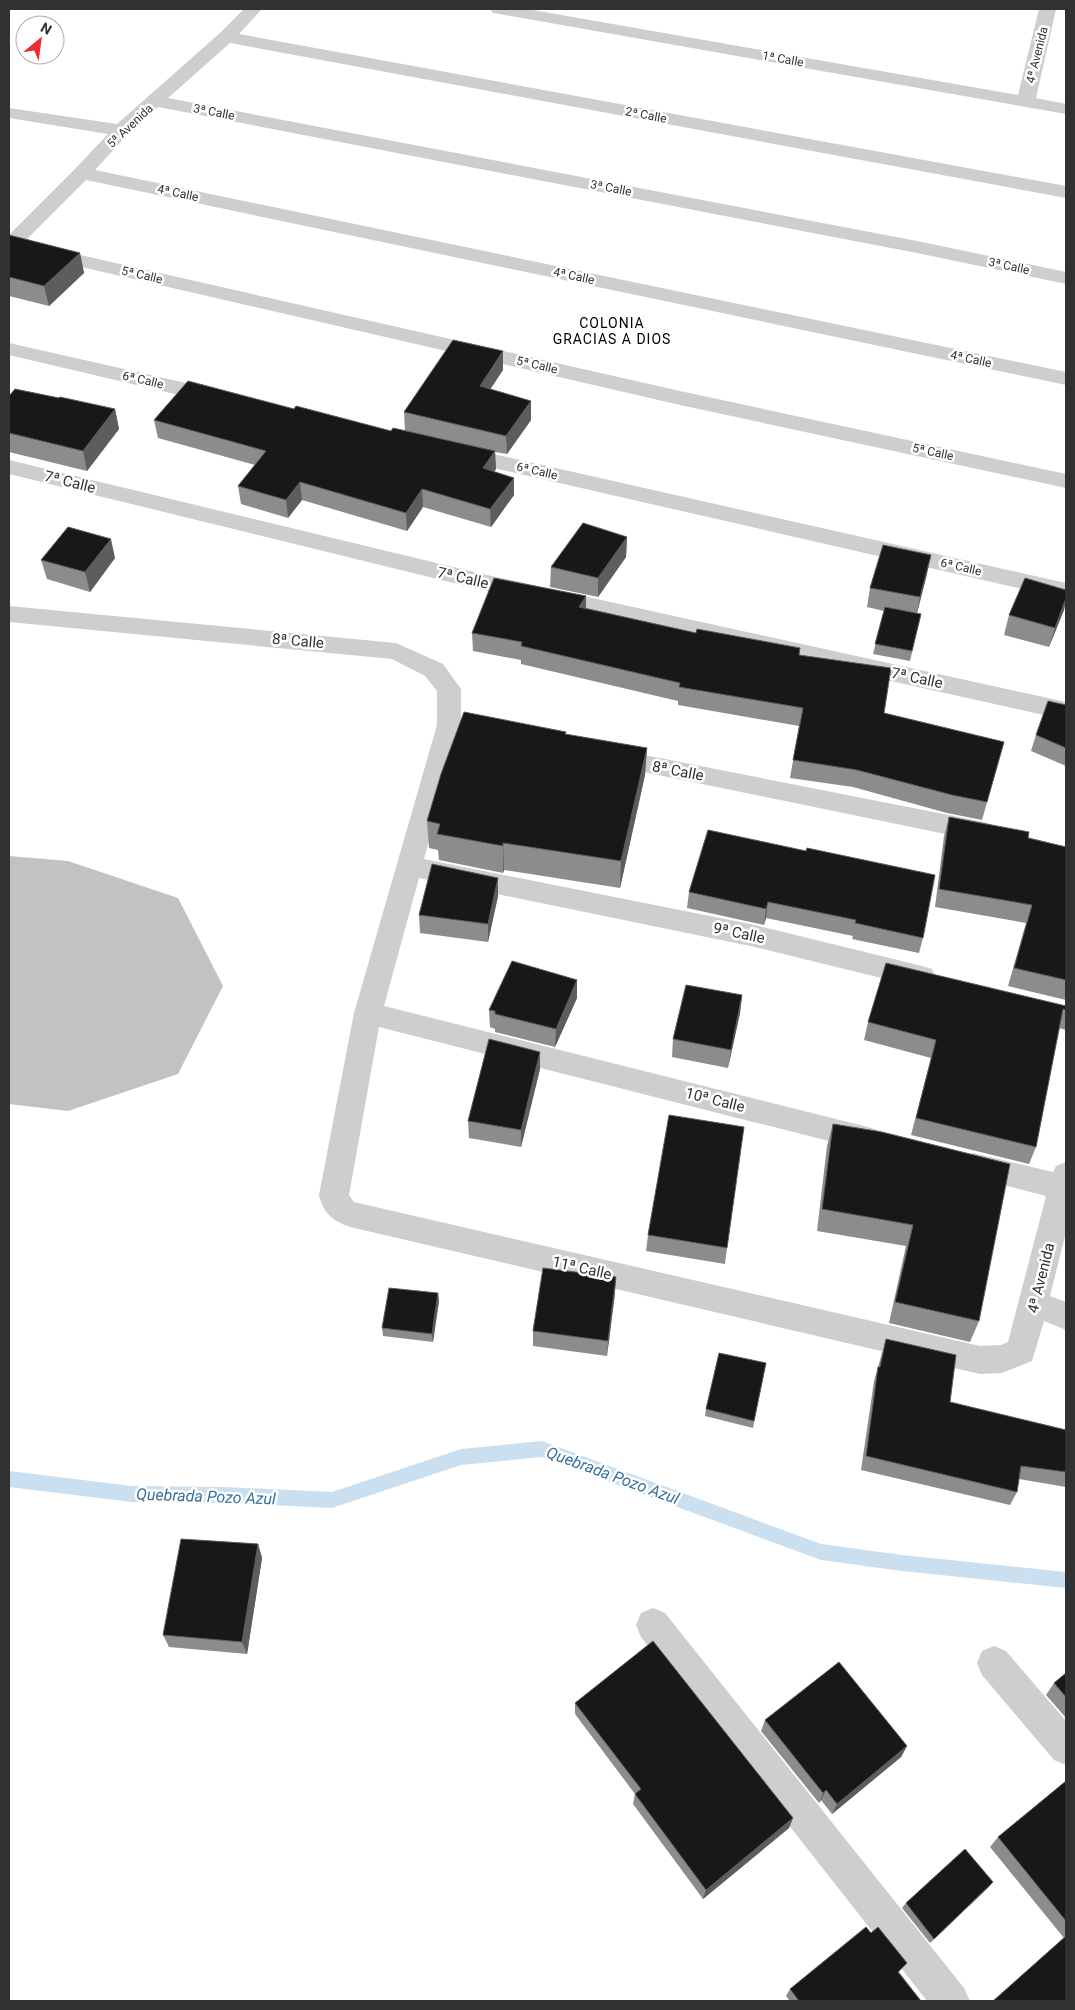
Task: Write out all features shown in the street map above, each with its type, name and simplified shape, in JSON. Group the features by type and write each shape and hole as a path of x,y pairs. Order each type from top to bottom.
{"street":[{"name":"5ª Avenida","path":"9,245 82,173 122,130 156,102 226,37 253,9"},
{"name":"1ª Calle","path":"499,9 1066,109"},
{"name":"4ª Avenida","path":"1026,101 1048,9"},
{"name":"2ª Calle","path":"226,37 1066,192"},
{"name":"3ª Calle","path":"156,102 1066,278"},
{"path":"9,113 122,130"},
{"name":"4ª Calle","path":"82,173 1066,379"},
{"name":"5ª Calle","path":"9,245 680,398 1066,481"},
{"name":"6ª Calle","path":"9,349 239,402"},
{"name":"6ª Calle","path":"441,449 1066,591"},
{"name":"7ª Calle","path":"9,467 478,582 1066,711"},
{"name":"8ª Calle","path":"9,614 396,651 434,670 449,689 459,727 408,866"},
{"name":"8ª Calle","path":"586,752 1008,837"},
{"name":"9ª Calle","path":"408,866 755,936 944,982"},
{"name":"11ª Calle","path":"408,866 368,1013 334,1195 335,1202 343,1211 369,1219 980,1360 1002,1359 1021,1351"},
{"name":"10ª Calle","path":"368,1013 889,1144"},
{"path":"947,1158 1065,1181"},
{"name":"4ª Avenida","path":"1021,1351 1065,1181"},
{"path":"1034,1304 1066,1316"},
{"path":"653,1625 950,2001"},
{"path":"994,1663 1066,1748"}],"building":[{"path":"9,235 80,253 44,286 9,277"},
{"path":"453,340 503,351 480,386 531,401 506,436 404,412"},
{"path":"188,381 294,409 296,406 391,431 393,428 495,451 483,468 514,478 490,509 422,489 406,513 300,482 286,500 238,486 266,451 154,420"},
{"path":"15,389 115,409 83,451 9,433 9,396"},
{"path":"583,523 627,537 598,578 551,567"},
{"path":"68,527 111,539 85,572 41,560"},
{"path":"883,545 931,555 920,597 870,588"},
{"path":"494,578 586,596 579,607 696,633 697,629 800,648 799,655 891,668 884,713 1004,742 987,802 952,795 857,770 793,760 803,708 679,687 680,683 521,646 522,642 472,633"},
{"path":"1025,578 1066,590 1066,598 1055,628 1009,615"},
{"path":"885,607 921,614 912,651 875,644"},
{"path":"1048,701 1066,705 1066,748 1036,735"},
{"path":"464,712 566,732 565,734 647,748 621,861 503,843 503,846 437,834 440,824 427,821 441,774"},
{"path":"949,817 1029,832 1028,838 1066,847 1066,980 1014,968 1032,905 939,889"},
{"path":"708,830 806,851 807,848 935,875 923,938 855,923 856,920 768,902 766,909 689,892"},
{"path":"432,864 498,878 488,924 419,915"},
{"path":"512,961 577,980 556,1029 495,1014 495,1011 489,1010"},
{"path":"886,963 1066,1006 1066,1010 1063,1009 1036,1147 916,1118 936,1040 868,1022"},
{"path":"686,985 742,995 731,1050 673,1039"},
{"path":"489,1039 540,1052 521,1130 468,1121"},
{"path":"669,1115 744,1127 727,1248 648,1235"},
{"path":"833,1124 882,1132 1010,1164 979,1321 895,1302 913,1225 822,1209"},
{"path":"543,1268 616,1277 608,1341 533,1331"},
{"path":"389,1288 438,1293 432,1334 382,1328"},
{"path":"886,1339 956,1355 950,1402 1066,1430 1066,1472 1021,1466 1017,1492 866,1456 878,1367 880,1367"},
{"path":"719,1353 766,1363 754,1421 706,1409"},
{"path":"181,1539 258,1544 242,1642 163,1635"},
{"path":"653,1641 793,1818 706,1890 635,1794 641,1789 575,1703"},
{"path":"839,1662 907,1746 837,1804 826,1790 823,1793 765,1720"},
{"path":"1066,1673 1066,1697 1054,1683"},
{"path":"1066,1781 1066,1921 998,1837"},
{"path":"965,1849 993,1882 934,1939 906,1903"},
{"path":"866,1927 871,1933 878,1927 907,1963 898,1972 921,2001 799,2001 790,1989"},
{"path":"1066,1936 1066,2001 993,2001"}],"waterway":[{"name":"Quebrada Pozo Azul","path":"9,1479 132,1494 225,1495 332,1500 461,1457 542,1449 821,1552 902,1563 1066,1580"}],"runway":[{"path":"9,980 68,986"}],"district":[{"name":"COLONIA GRACIAS A DIOS","path":"612,332"}]}
